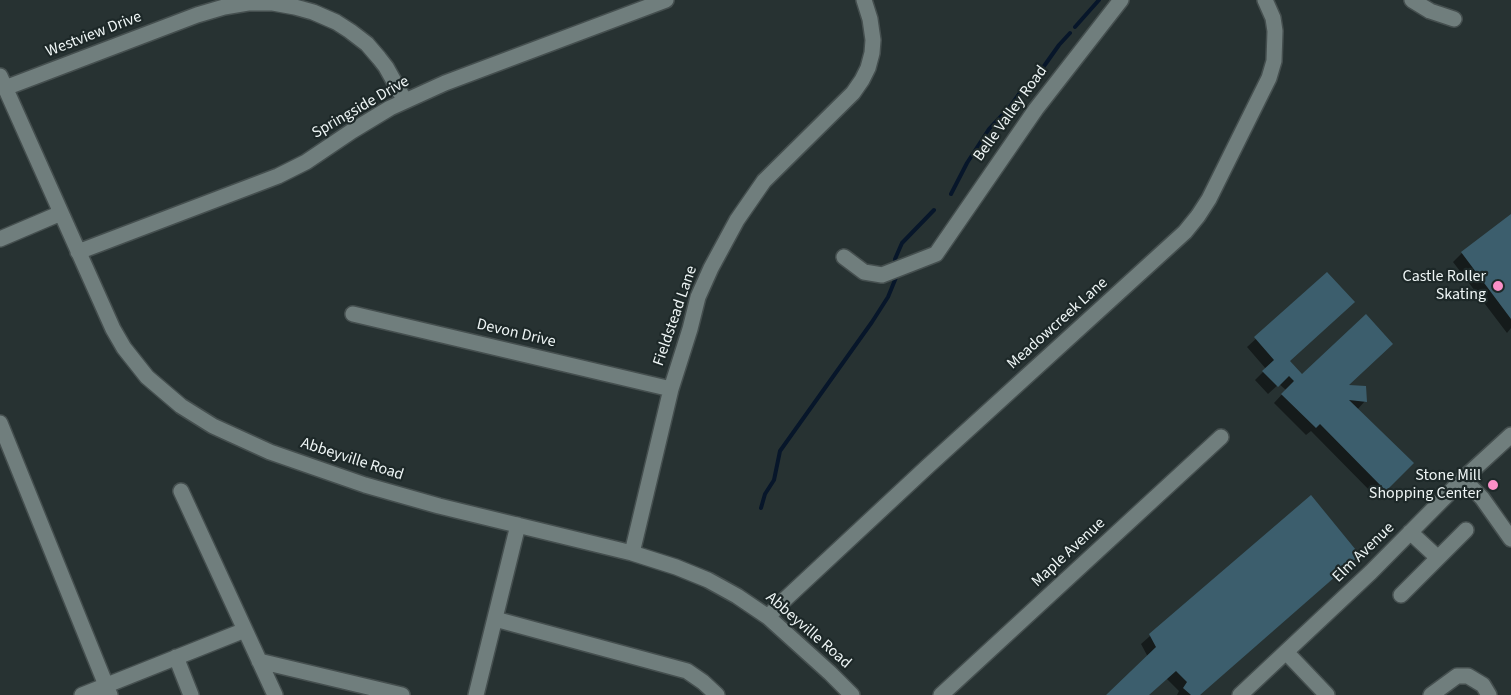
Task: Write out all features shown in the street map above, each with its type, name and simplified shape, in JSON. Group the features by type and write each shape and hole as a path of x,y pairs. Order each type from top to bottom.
{"street":[{"name":"Springside Drive","path":"78,252 278,176 306,162 352,131 405,101 445,83 666,0"},
{"name":"Fieldstead Lane","path":"632,553 671,389 698,297 737,220 764,181 853,93 862,80 868,68 873,40 870,18 864,0"},
{"name":"Belle Valley Road","path":"844,256 864,272 882,275 936,254 1036,109 1121,0"},
{"name":"Meadowcreek Lane","path":"768,617 927,467 1185,232 1198,216 1209,199 1269,78 1274,61 1275,30 1269,6 1265,0"},
{"path":"1412,0 1430,11 1454,19"},
{"name":"Westview Drive","path":"2,82 224,7 248,3 273,3 313,12 350,31 379,58 405,101"},
{"name":"Abbeyville Road","path":"2,82 113,329 138,366 164,392 198,418 270,452 354,481 439,506 632,553 708,580 768,617 830,672 852,695"},
{"path":"0,239 61,213"},
{"name":"Devon Drive","path":"353,314 671,389"},
{"path":"0,423 109,690"},
{"name":"Elm Avenue","path":"1244,694 1371,572 1463,479 1511,435"},
{"name":"Maple Avenue","path":"941,695 1221,436"},
{"path":"1463,479 1482,498 1511,539"},
{"path":"181,491 275,695"},
{"path":"476,695 518,525"},
{"path":"1401,595 1466,530"},
{"path":"1410,532 1438,558"},
{"path":"495,619 687,671 717,695"},
{"path":"82,695 109,690 176,657 245,630"},
{"path":"1286,652 1327,695"},
{"path":"176,657 191,695"},
{"path":"259,661 402,695"},
{"path":"1431,695 1457,676 1468,676 1483,685 1489,695"}],"building":[{"name":"Castle Roller Skating","path":"1511,214 1511,319 1461,252"},
{"path":"1327,272 1355,302 1290,361 1302,374 1366,314 1393,344 1349,385 1366,386 1367,402 1349,400 1414,463 1386,491 1320,424 1316,428 1281,394 1294,381 1289,376 1278,387 1262,371 1274,360 1254,337"},
{"path":"1311,495 1360,555 1200,695 1191,695 1183,688 1187,682 1176,671 1149,695 1106,695 1156,647 1149,634"}],"waterway":[{"path":"1075,27 1099,0"},
{"path":"1009,108 1022,90 1032,83 1070,33"},
{"path":"951,194 967,163 989,129 1003,114"},
{"path":"896,265 895,259 902,243 934,210"},
{"path":"761,508 765,494 774,480 780,451 872,322 888,297 897,275"}],"place":[{"name":"Castle Roller Skating","path":"1498,286"},
{"name":"Stone Mill Shopping Center","path":"1493,485"}]}
